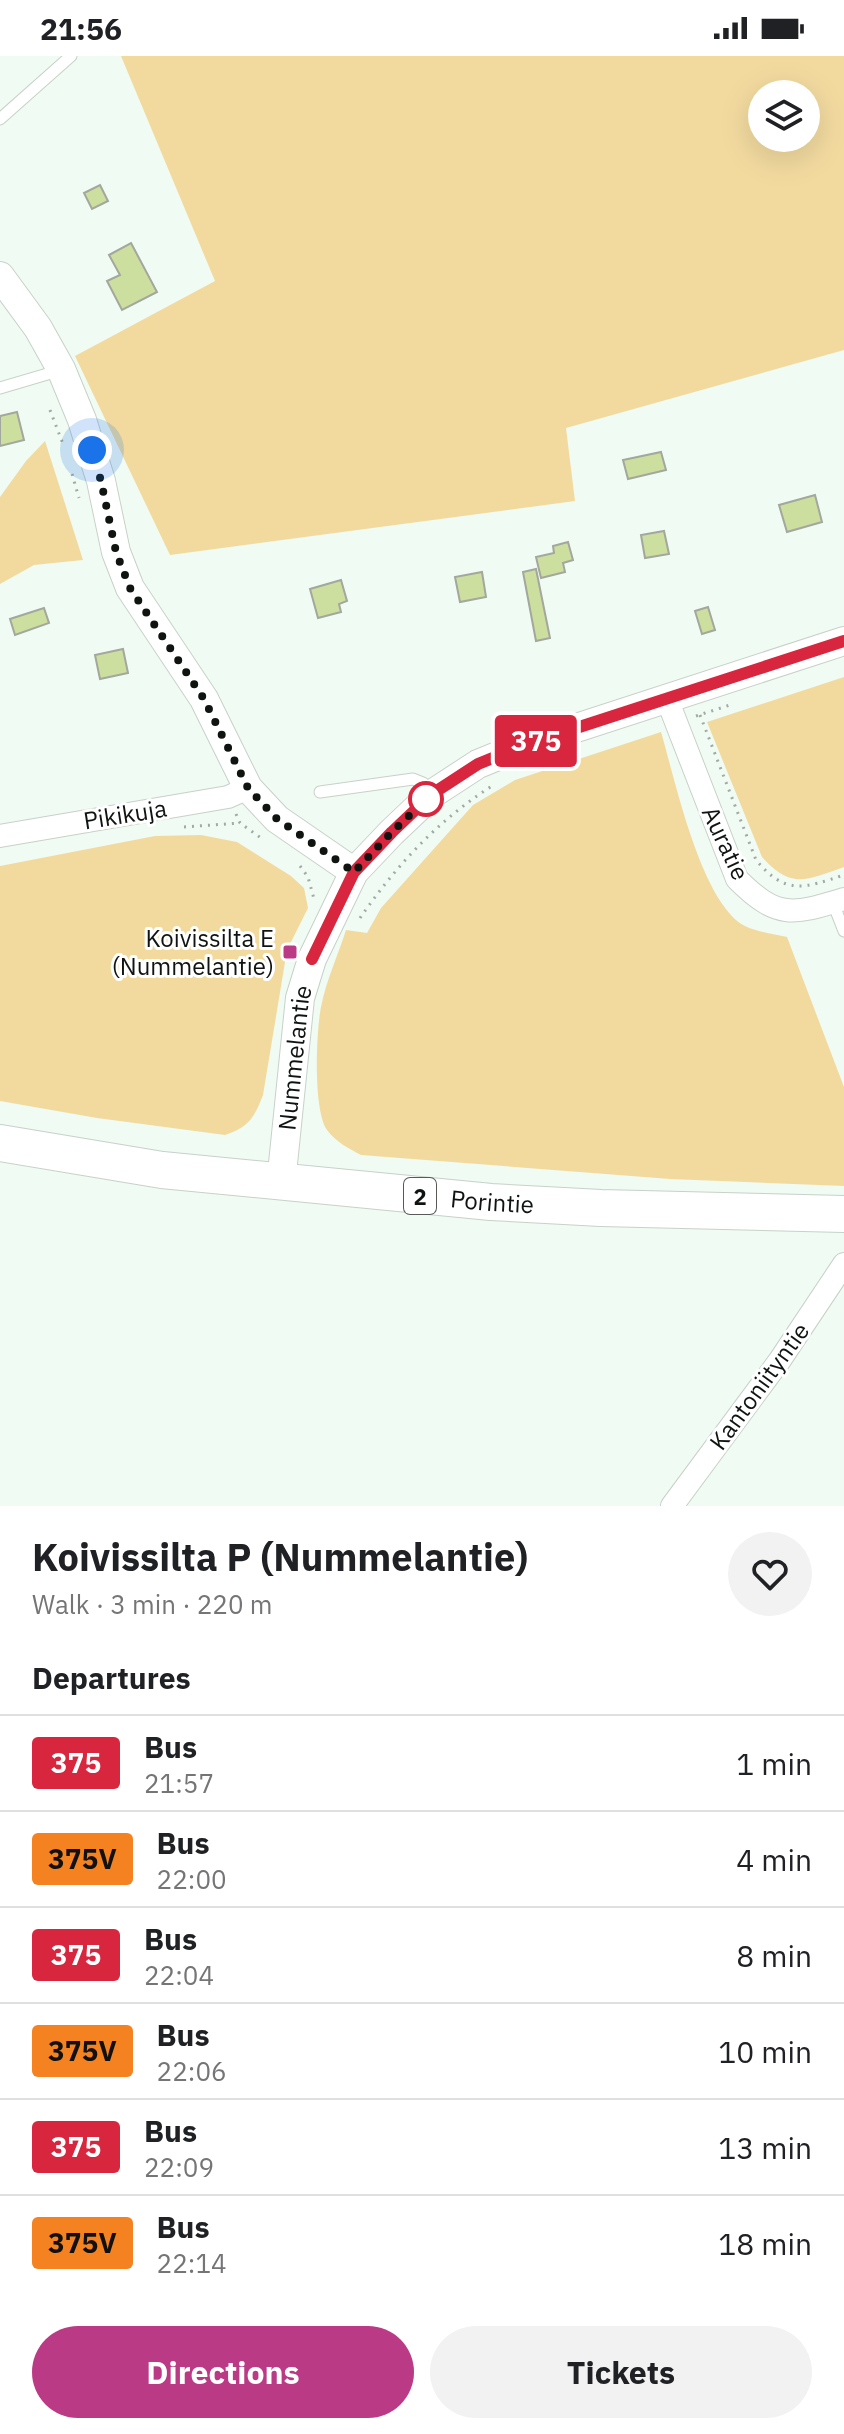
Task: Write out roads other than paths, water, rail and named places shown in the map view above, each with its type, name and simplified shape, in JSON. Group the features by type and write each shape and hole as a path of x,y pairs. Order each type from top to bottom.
{"highway":[{"name":"Porintie","path":"0,1143 162,1170 522,1204 844,1214"}],"street":[{"path":"0,276 38,328 61,369 82,420 101,481 116,552 130,588 204,699 248,788 277,819 354,872"},
{"name":"Nummelantie","path":"281,1183 300,998 312,959 354,872 392,832 432,794 478,764 527,744 671,711 844,641"},
{"name":"Auratie","path":"671,711 737,879 758,900 781,910 797,911 839,901"},
{"name":"Pikikuja","path":"0,836 228,797 248,788"},
{"name":"Kantoniityntie","path":"672,1506 780,1360 844,1264"}],"lane":[{"path":"0,119 71,56"},
{"path":"0,388 61,369"},
{"path":"320,792 413,779 423,783 432,794"},
{"path":"839,901 844,931"}],"place":[{"name":"Koivissilta E (Nummelantie)","path":"290,952"}]}
